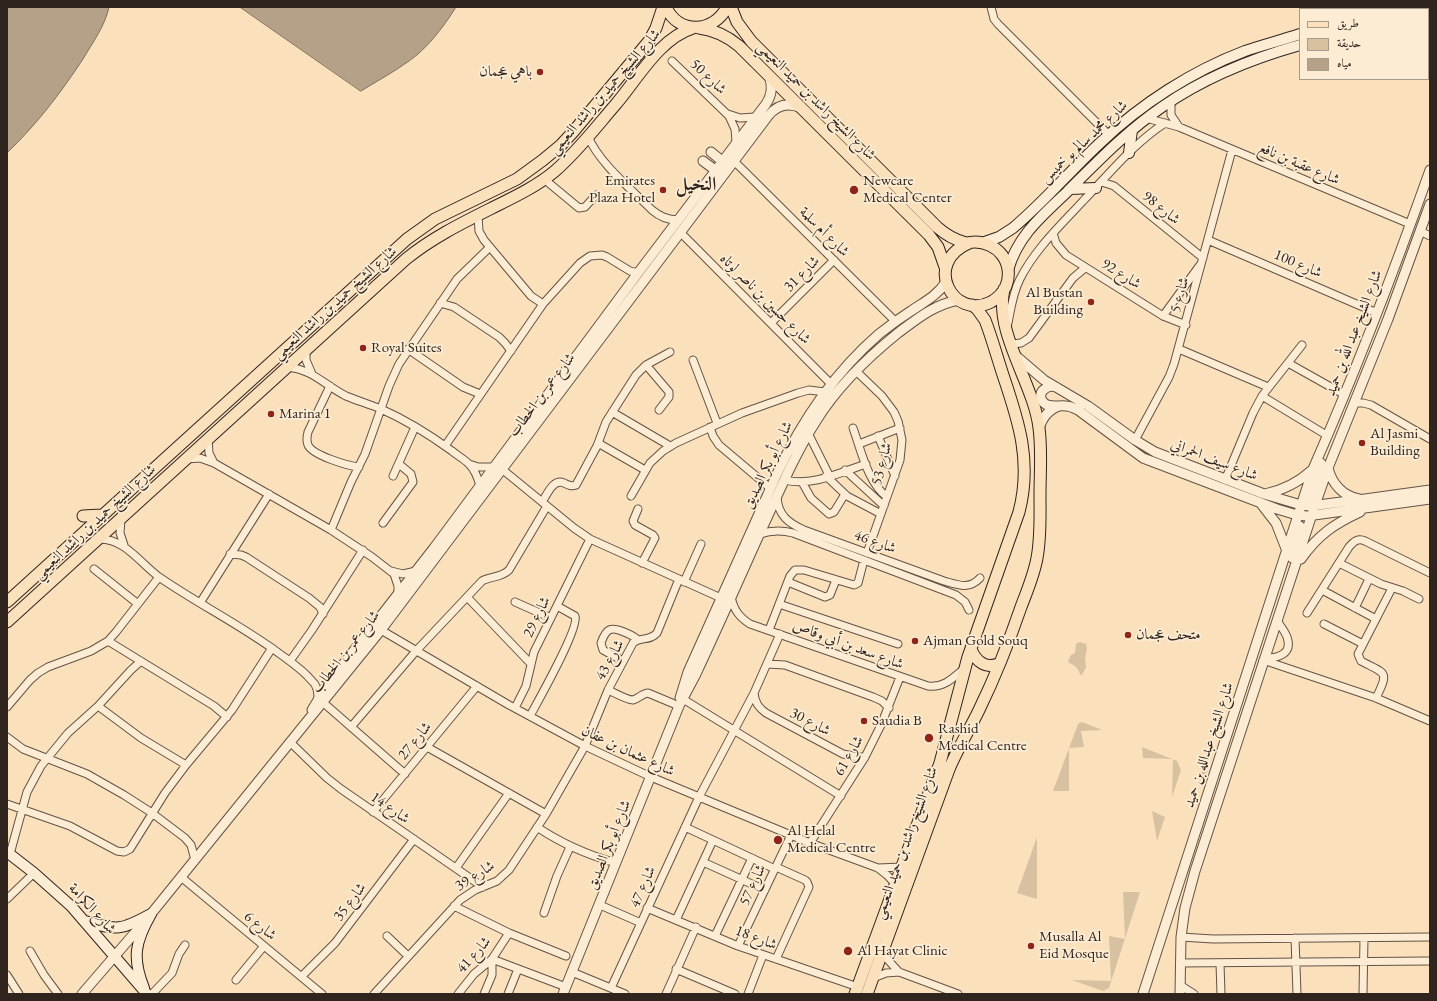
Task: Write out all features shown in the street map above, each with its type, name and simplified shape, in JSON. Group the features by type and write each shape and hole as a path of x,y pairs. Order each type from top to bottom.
{"main road":[{"name":"شارع الشيخ حميد بن راشد النعيمي","path":"7,602 407,239 435,219 517,179 561,145 586,118 645,47 656,28 663,7"},
{"name":"شارع الشيخ راشد بن حميد النعيمي","path":"666,7 671,16 677,22 685,26 717,32 733,40 929,235 938,246 946,267"},
{"name":"شارع الشيخ حميد بن راشد النعيمي","path":"7,622 406,259 418,249 445,232 507,201 544,179 562,165 616,104 665,44 678,34 708,26 715,22 722,16 727,7"},
{"name":"شارع الشيخ راشد بن حميد النعيمي","path":"731,7 737,22 751,42 937,227 951,238 969,243"},
{"name":"شارع محمد سالم بو خميس","path":"982,243 999,237 1020,223 1109,135 1150,102 1204,70 1245,51 1299,34"},
{"name":"شارع محمد سالم بو خميس","path":"1008,270 1015,249 1032,226 1070,188 1146,118 1171,101 1243,64 1299,45"},
{"path":"1129,153 1132,130"},
{"path":"1070,188 1099,185"},
{"path":"969,243 982,243 997,249 1006,262 1008,270 1007,283 1000,296 987,304 972,305 959,300 953,295 946,282 946,267 949,258 961,246 969,243"},
{"name":"شارع الشيخ راشد بن حميد النعيمي","path":"867,994 948,772 958,749 978,712 1000,663 1030,582 1039,549 1041,445 1039,428 1036,410 1006,329 1002,309 1004,290"},
{"name":"شارع الشيخ راشد بن حميد النعيمي","path":"856,991 903,867 944,752 965,668 1019,512 1024,488 1025,470 1023,442 1017,416 985,320 972,305"},
{"path":"83,516 102,515"},
{"path":"971,649 976,659 986,665 991,666 1000,663"},
{"name":"شارع الكرامة","path":"8,853 34,873 71,906 85,921 113,957 147,994"},
{"path":"85,921 115,929 130,926 151,914"},
{"path":"147,994 138,972 136,957 140,935 151,914"}],"street":[{"path":"991,7 994,19 998,24 1109,135"},
{"name":"شارع 50","path":"672,61 726,112 736,128 736,142"},
{"name":"شارع عمر بن الخطاب","path":"321,700 327,685 381,630 437,551 493,467 755,117 770,96 772,88 770,76"},
{"path":"1171,101 1171,115 1179,127"},
{"name":"شارع عمر بن الخطاب","path":"82,994 151,914 310,717 416,571 437,551 503,470 710,195 758,128 776,108 792,105 802,109"},
{"name":"شارع 50","path":"726,112 740,118 755,117"},
{"name":"شارع عقبة بن نافع","path":"1146,118 1179,127 1410,224"},
{"path":"1006,329 1014,292 1031,260 1053,234 1129,153 1145,138 1165,123"},
{"path":"588,136 602,160 652,210 661,217 678,220"},
{"name":"شارع 5","path":"1135,440 1169,377 1179,349 1232,150"},
{"path":"711,152 722,161"},
{"path":"703,161 715,170"},
{"name":"شارع أم سلمة","path":"734,162 896,322"},
{"name":"شارع الشيخ عبد الله بن حميد","path":"1308,505 1313,469 1345,395 1430,170"},
{"path":"544,179 579,208 585,207 596,195"},
{"name":"شارع 98","path":"1099,185 1114,186 1203,260"},
{"path":"701,189 707,189 710,195"},
{"name":"شارع الشيخ عبد الله بن حميد","path":"1308,505 1328,468 1388,319 1430,204"},
{"path":"478,215 479,231 490,247 531,296 543,304"},
{"path":"1420,231 1430,236"},
{"name":"شارع حسين بن ناصر لوتاه","path":"681,233 831,384"},
{"name":"شارع 92","path":"1053,234 1056,243 1062,252 1085,268 1163,316 1186,325"},
{"name":"شارع 100","path":"1208,240 1377,313"},
{"path":"331,530 351,482 365,454 380,409 394,374 408,349 467,267 490,247"},
{"path":"444,446 543,304 580,262 590,256 602,255 626,269 638,273"},
{"path":"648,260 652,265 656,266"},
{"name":"شارع 31","path":"770,323 834,260"},
{"path":"1163,316 1203,260"},
{"path":"1012,344 1021,343 1029,338 1073,278 1085,268"},
{"name":"شارع أبو بكر الصديق","path":"717,619 721,598 770,488 799,432 825,392 861,351 896,322 933,297 946,282"},
{"name":"شارع أبو بكر الصديق","path":"565,990 681,702 682,689 688,672 717,619 731,597 808,433 834,395 856,371 880,349 918,318 941,305 959,300"},
{"path":"440,303 454,307 499,337 511,351"},
{"path":"1225,480 1253,413 1262,396 1302,345"},
{"path":"408,349 463,387 480,394"},
{"path":"1179,349 1268,387"},
{"path":"306,350 306,360 312,374"},
{"path":"351,727 416,650 482,581 503,576 509,570 556,483 560,481 571,486 576,485 598,443 606,422 636,375 646,365 670,352"},
{"name":"شارع سيف الحمراني","path":"1016,356 1056,387 1088,406 1135,440 1163,456 1264,494 1308,505 1366,504 1430,499"},
{"path":"693,360 717,424"},
{"path":"1288,363 1345,395"},
{"path":"646,365 669,394 669,397 659,410"},
{"path":"286,368 300,369 312,374 346,396 380,409 415,427 469,464 476,473 480,486"},
{"name":"شارع 53","path":"856,371 894,412 900,428 902,440 902,450 895,476 867,553"},
{"path":"330,386 307,436 308,445 314,451 341,463 359,467"},
{"name":"شارع سيف الحمراني","path":"1056,387 1047,387 1043,390 1041,394 1044,403 1048,405 1067,406 1078,410 1099,424 1132,451 1150,461 1261,504 1304,515 1366,504 1430,490"},
{"path":"1360,388 1371,404"},
{"path":"631,496 645,470 656,457 670,446 742,413 798,393 809,390 825,392"},
{"path":"1262,396 1329,433 1308,505"},
{"path":"1354,403 1371,404 1430,439"},
{"path":"1039,428 1048,412 1059,406"},
{"path":"612,412 670,446"},
{"path":"392,476 399,464 415,427"},
{"path":"710,427 713,436 719,445 770,488"},
{"path":"853,428 876,486 887,498"},
{"path":"859,444 900,428"},
{"path":"1422,433 1430,431"},
{"path":"808,433 827,476 845,494 881,514"},
{"path":"878,436 895,476"},
{"path":"209,438 209,453 214,463"},
{"path":"598,443 645,470"},
{"path":"186,459 200,458 214,463 331,530 391,570 403,574 416,571"},
{"path":"383,523 413,482 411,474 399,464"},
{"path":"469,464 478,467 493,467"},
{"path":"785,480 802,482 814,480 866,464"},
{"path":"1295,567 1310,546 1323,533 1366,504 1343,492 1333,481 1328,468"},
{"path":"1264,494 1291,486 1313,469"},
{"path":"503,470 574,528 590,539 721,598"},
{"path":"845,470 884,506"},
{"path":"802,482 811,498 829,514 834,512 845,494"},
{"path":"200,603 269,494"},
{"name":"شارع 46","path":"777,497 779,509 786,519 803,533 864,560 959,597 965,602 968,610"},
{"path":"1261,504 1281,532 1287,551"},
{"name":"شارع الشيخ عبدالله بن حميد","path":"1143,994 1287,551 1308,505"},
{"name":"شارع الشيخ عبدالله بن حميد","path":"1180,990 1181,937 1185,908 1191,884 1263,659 1295,567 1304,515 1308,505"},
{"path":"638,509 633,521 635,525 653,535 655,538 642,563"},
{"path":"1288,587 1289,572 1304,515"},
{"path":"121,519 120,532 124,546"},
{"name":"شارع 46","path":"760,534 773,530 803,533 867,553 944,581 965,586 973,584 980,578"},
{"path":"100,538 110,539 124,546 159,577 251,633 290,661 312,681 317,688 321,700 405,774"},
{"name":"شارع 29","path":"515,708 526,686 534,652 590,539"},
{"path":"1307,614 1354,541 1362,539 1430,573"},
{"name":"شارع 43","path":"585,746 608,690 633,643 638,640 650,639 658,633 681,580 701,544"},
{"path":"290,661 323,614 363,550"},
{"path":"230,554 246,557 317,604 323,614"},
{"path":"769,630 792,573 800,569 851,585 856,585 858,583 864,560"},
{"path":"1339,563 1369,579 1403,591 1419,599"},
{"path":"94,569 138,604"},
{"path":"391,570 397,582 398,594"},
{"path":"7,707 38,673 91,651 108,641 159,577"},
{"path":"1355,608 1369,579"},
{"path":"788,582 825,597 830,595 836,580"},
{"path":"941,590 945,587 944,581"},
{"path":"1376,698 1384,683 1384,675 1382,671 1361,661 1358,654 1392,588"},
{"path":"1322,590 1376,619"},
{"path":"467,597 531,664"},
{"name":"شارع سعد بن أبي وقاص","path":"731,597 735,610 744,620 928,686 939,687 948,682 965,668"},
{"path":"515,602 551,618"},
{"path":"779,604 898,644"},
{"path":"530,716 565,649 576,621 575,616 557,606"},
{"path":"1263,659 1279,657 1288,647 1287,637 1277,620"},
{"path":"1324,624 1363,644"},
{"path":"623,661 603,650 601,643 608,631 611,628 615,628 632,635 638,640"},
{"name":"شارع عثمان بن عفان","path":"381,630 515,708 585,746 650,777 698,797 791,835 878,868 896,885"},
{"name":"شارع 47","path":"611,988 698,797 754,694 780,634"},
{"path":"108,641 214,706 227,717"},
{"path":"7,804 70,826 120,852 127,851 133,846 152,813 186,765 227,717 272,648"},
{"path":"1263,659 1376,698 1430,721"},
{"path":"8,853 31,784 47,758 68,734 98,706 141,661"},
{"path":"767,664 785,665 866,694 878,699 888,708"},
{"path":"1249,668 1255,668 1259,672"},
{"name":"شارع 61","path":"810,842 865,757 888,708 900,677"},
{"path":"312,681 327,685"},
{"name":"شارع 27","path":"373,812 477,686"},
{"path":"608,690 630,700 644,694 648,694 681,702 734,730 841,796"},
{"name":"شارع 30","path":"754,694 756,703 766,713 843,754 865,757"},
{"path":"98,706 141,738 186,765"},
{"path":"7,737 23,749 74,768 99,780 152,813 185,838 191,845 195,860"},
{"name":"شارع 14","path":"290,742 330,781 483,887"},
{"name":"شارع 39","path":"374,994 454,906 467,895 497,881 503,876 546,814 585,746"},
{"path":"427,747 546,814"},
{"path":"456,868 509,793"},
{"path":"1200,821 1203,825 1210,824"},
{"path":"537,827 570,847 616,863"},
{"path":"685,827 807,882 809,887 776,960"},
{"name":"شارع 57","path":"738,946 791,835"},
{"name":"شارع 35","path":"302,976 335,944 414,839"},
{"path":"676,920 713,840"},
{"path":"544,913 557,876 570,847"},
{"path":"715,936 752,858"},
{"path":"703,862 765,890"},
{"name":"شارع عثمان بن عفان","path":"878,868 903,867"},
{"path":"7,899 34,873"},
{"name":"شارع 6","path":"181,877 322,994"},
{"path":"600,905 641,923"},
{"path":"454,906 509,933 566,956"},
{"name":"شارع 18","path":"647,908 696,927 738,946 856,991"},
{"path":"666,994 696,927"},
{"name":"شارع 41","path":"458,994 474,974 492,959 509,933"},
{"path":"387,936 408,956"},
{"path":"1181,937 1202,939 1430,937"},
{"path":"1295,938 1297,994"},
{"path":"1363,994 1364,938"},
{"path":"152,994 172,974 179,954 185,945"},
{"path":"236,980 264,946"},
{"path":"883,950 888,960 899,972"},
{"path":"30,951 44,975 58,994"},
{"path":"748,994 763,955"},
{"path":"484,994 492,975 492,959 565,990"},
{"path":"1180,963 1430,961"},
{"path":"1220,963 1221,994"},
{"path":"508,994 518,969"},
{"path":"676,969 735,994"},
{"path":"572,972 625,994"},
{"path":"873,978 886,973 899,972 958,994"},
{"path":"7,975 19,994"},
{"path":"1180,990 1194,994"}],"green space":[{"path":"1080,642 1086,644 1087,648 1085,658 1086,667 1082,675 1076,667 1068,661 1071,655 1075,653 1076,644"},
{"path":"1082,722 1102,730 1081,731 1084,747 1069,748 1078,724"},
{"path":"1142,747 1172,759 1143,758"},
{"path":"1069,748 1069,791 1053,791"},
{"path":"1173,759 1177,761 1181,770 1172,797"},
{"path":"1204,767 1207,770 1204,780 1198,779"},
{"path":"1152,811 1165,817 1157,841"},
{"path":"1037,837 1037,899 1017,893"},
{"path":"1123,892 1140,892 1125,939"},
{"path":"1109,936 1125,939 1109,988 1103,991 1072,980 1111,981"}],"water":[{"path":"7,7 109,7 105,21 98,34 74,72 38,120 7,153"},
{"path":"240,7 456,7 435,36 416,56 361,91"}],"place":[{"name":"باهي عجمان","path":"540,72"},
{"name":"Emirates Plaza Hotel","path":"663,190"},
{"name":"Newcare Medical Center","path":"854,190"},
{"name":"Al Bustan Building","path":"1091,302"},
{"name":"Royal Suites","path":"363,348"},
{"name":"Marina 1","path":"271,414"},
{"name":"Al Jasmi Building","path":"1362,443"},
{"name":"متحف عجمان","path":"1128,635"},
{"name":"Ajman Gold Souq","path":"915,641"},
{"name":"Saudia B","path":"864,721"},
{"name":"Rashid Medical Centre","path":"929,738"},
{"name":"Al Helal Medical Centre","path":"778,840"},
{"name":"Musalla Al Eid Mosque","path":"1031,946"},
{"name":"Al Hayat Clinic","path":"848,951"}],"district":[{"name":"النخيل","path":"696,185"}]}
